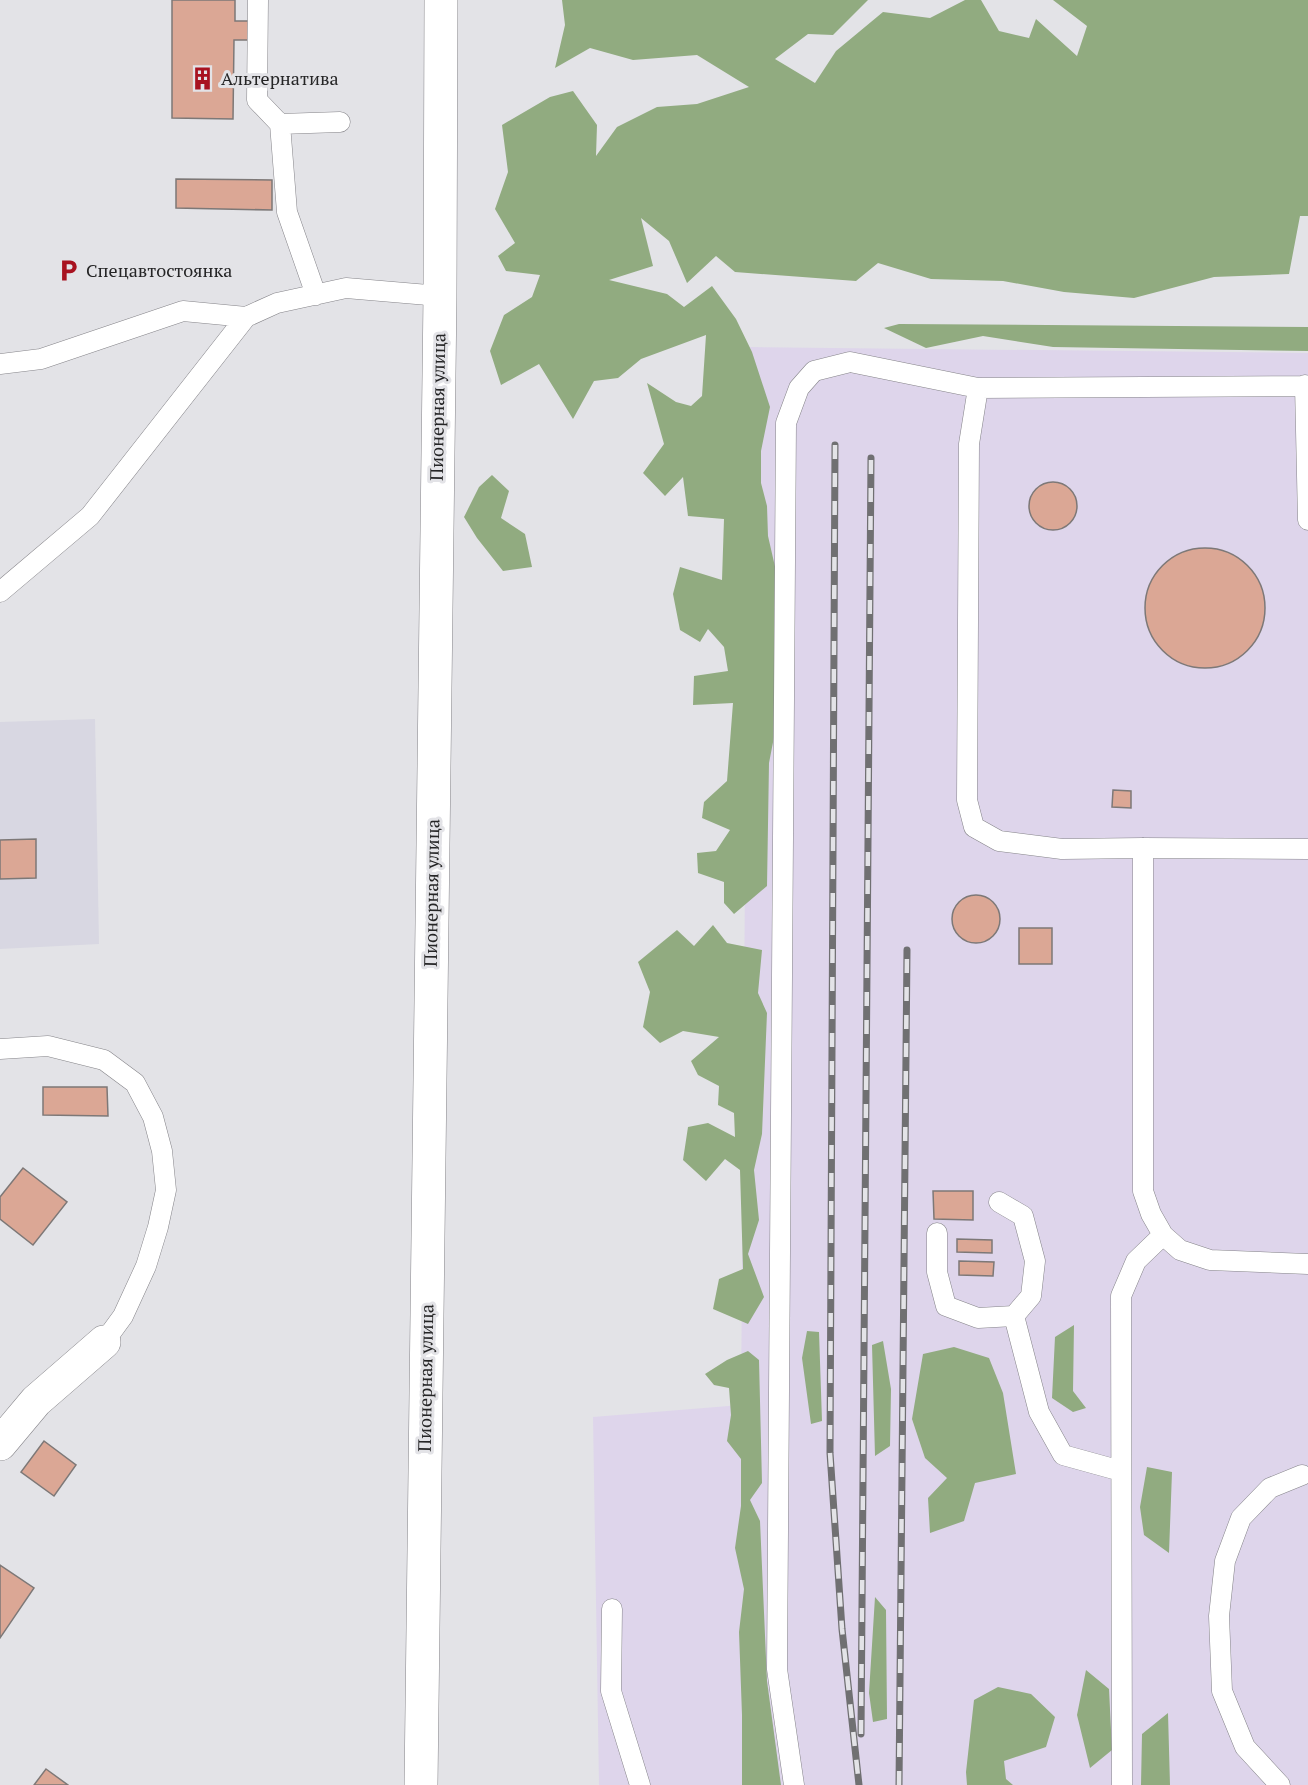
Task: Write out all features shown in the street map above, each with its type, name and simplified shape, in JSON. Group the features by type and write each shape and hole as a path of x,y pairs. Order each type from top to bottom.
{"street":[{"name":"Пионерная улица","path":"421,1785 440,296 441,0"},
{"path":"0,1444 36,1401 104,1342"}],"lane":[{"path":"258,0 257,100 280,124 287,212 316,295"},
{"path":"280,124 340,122"},
{"path":"0,592 90,516 246,317 277,303 346,288 440,296"},
{"path":"0,364 41,359 183,311 246,317"},
{"path":"794,1785 777,1669 786,423 799,387 814,370 850,362 978,388 1306,386 1308,520"},
{"path":"978,388 969,444 967,800 974,827 999,841 1062,849 1308,849"},
{"path":"1143,848 1143,1191 1151,1214 1163,1235 1180,1250 1210,1260 1308,1264"},
{"path":"0,1049 48,1046 104,1060 135,1083 153,1117 162,1151 166,1190 158,1227 146,1266 123,1316 104,1342"},
{"path":"937,1233 937,1272 946,1306 978,1318 1014,1316 1031,1296 1035,1261 1023,1216 999,1202"},
{"path":"1122,1785 1121,1296 1136,1261 1163,1235"},
{"path":"1014,1316 1039,1412 1063,1455 1121,1471"},
{"path":"1280,1785 1245,1747 1222,1691 1219,1616 1225,1561 1241,1518 1270,1488 1302,1475"},
{"path":"612,1609 611,1690 640,1785"}],"shaded area":[{"path":"749,347 1308,353 1308,1785 599,1785 593,1417 741,1405"},
{"path":"95,719 99,944 0,949 0,722"}],"green space":[{"path":"562,0 868,0 833,35 808,34 775,59 815,83 836,51 883,12 930,18 965,0 981,0 999,31 1029,38 1036,19 1077,56 1087,26 1053,0 1308,0 1308,216 1300,216 1289,274 1214,277 1134,298 1064,292 1003,281 931,279 878,263 856,281 735,272 716,256 687,283 669,241 641,218 653,266 609,280 667,294 684,307 712,286 736,319 752,352 770,407 761,451 761,483 767,506 768,536 776,571 775,732 769,763 767,886 734,914 724,903 724,882 698,873 697,853 716,851 730,830 702,818 704,802 727,781 733,703 693,705 694,676 728,671 724,647 708,629 700,642 680,630 673,594 680,567 722,580 724,519 688,516 683,477 665,496 643,473 664,444 647,383 676,402 691,406 702,396 706,335 641,359 618,378 594,381 573,419 539,364 501,385 490,351 504,315 532,297 540,275 506,271 498,256 515,243 495,209 508,172 502,125 550,97 573,91 597,125 596,156 617,127 657,107 697,104 749,87 697,55 633,60 590,48 555,68 565,25"},
{"path":"899,324 1308,327 1308,351 1053,347 983,336 926,348 884,328"},
{"path":"492,475 509,491 501,518 525,534 532,567 503,571 464,517 479,487"},
{"path":"713,925 727,943 762,950 758,993 767,1013 762,1134 754,1170 759,1220 748,1254 764,1297 748,1324 713,1309 719,1279 743,1269 740,1170 725,1159 706,1181 683,1160 688,1127 708,1123 735,1137 734,1113 718,1105 719,1086 698,1075 691,1061 719,1037 683,1031 660,1043 643,1027 650,992 638,962 677,930 694,946"},
{"path":"1074,1325 1073,1391 1086,1408 1073,1412 1052,1398 1055,1337"},
{"path":"807,1331 819,1332 822,1421 811,1424 802,1358"},
{"path":"883,1341 891,1389 890,1446 875,1456 872,1345"},
{"path":"954,1347 989,1358 1003,1393 1016,1474 975,1483 964,1521 930,1533 928,1498 947,1478 925,1458 912,1419 923,1354"},
{"path":"748,1351 759,1360 762,1483 750,1500 760,1521 767,1681 781,1785 742,1785 739,1632 744,1589 735,1548 741,1506 741,1459 727,1441 731,1415 729,1388 714,1385 705,1374 727,1360"},
{"path":"1147,1467 1172,1472 1169,1553 1144,1535 1140,1507"},
{"path":"875,1597 886,1610 887,1719 873,1722 869,1693"},
{"path":"1086,1670 1109,1689 1112,1750 1090,1768 1077,1715"},
{"path":"998,1687 1031,1694 1055,1717 1046,1747 1004,1761 1006,1779 1013,1785 967,1785 966,1772 974,1700"},
{"path":"1168,1713 1170,1785 1141,1785 1142,1734"}],"building":[{"name":"Альтернатива","path":"172,0 235,0 235,21 250,21 250,40 234,40 233,119 172,118"},
{"path":"176,179 272,180 272,210 176,208"},
{"path":"1048,482 1058,482 1070,489 1077,501 1077,511 1070,523 1058,530 1048,530 1033,519 1029,511 1029,501 1040,486"},
{"path":"1205,548 1228,553 1247,566 1260,585 1265,608 1260,631 1247,650 1228,663 1205,668 1182,663 1163,650 1150,631 1145,608 1150,585 1163,566 1182,553"},
{"path":"1113,790 1131,791 1131,808 1112,807"},
{"path":"36,839 36,878 0,879 0,840"},
{"path":"976,895 993,902 1000,919 993,936 976,943 959,936 952,919 959,902"},
{"path":"1019,928 1052,928 1052,964 1019,964"},
{"path":"43,1087 107,1087 108,1116 43,1115"},
{"path":"23,1168 67,1202 33,1245 0,1219 0,1197"},
{"path":"933,1191 973,1191 973,1220 934,1219"},
{"path":"957,1239 992,1240 992,1253 957,1252"},
{"path":"959,1261 994,1262 993,1276 959,1275"},
{"path":"44,1441 76,1465 54,1496 21,1472"},
{"path":"0,1565 34,1588 0,1638"},
{"path":"46,1769 68,1785 34,1785"}],"railway":[{"path":"835,445 830,1453 842,1629 859,1785"},
{"path":"861,1734 871,458"},
{"path":"899,1785 907,950"}],"place":[{"name":"Альтернатива","path":"203,79"},
{"name":"Спецавтостоянка","path":"68,271"}]}
